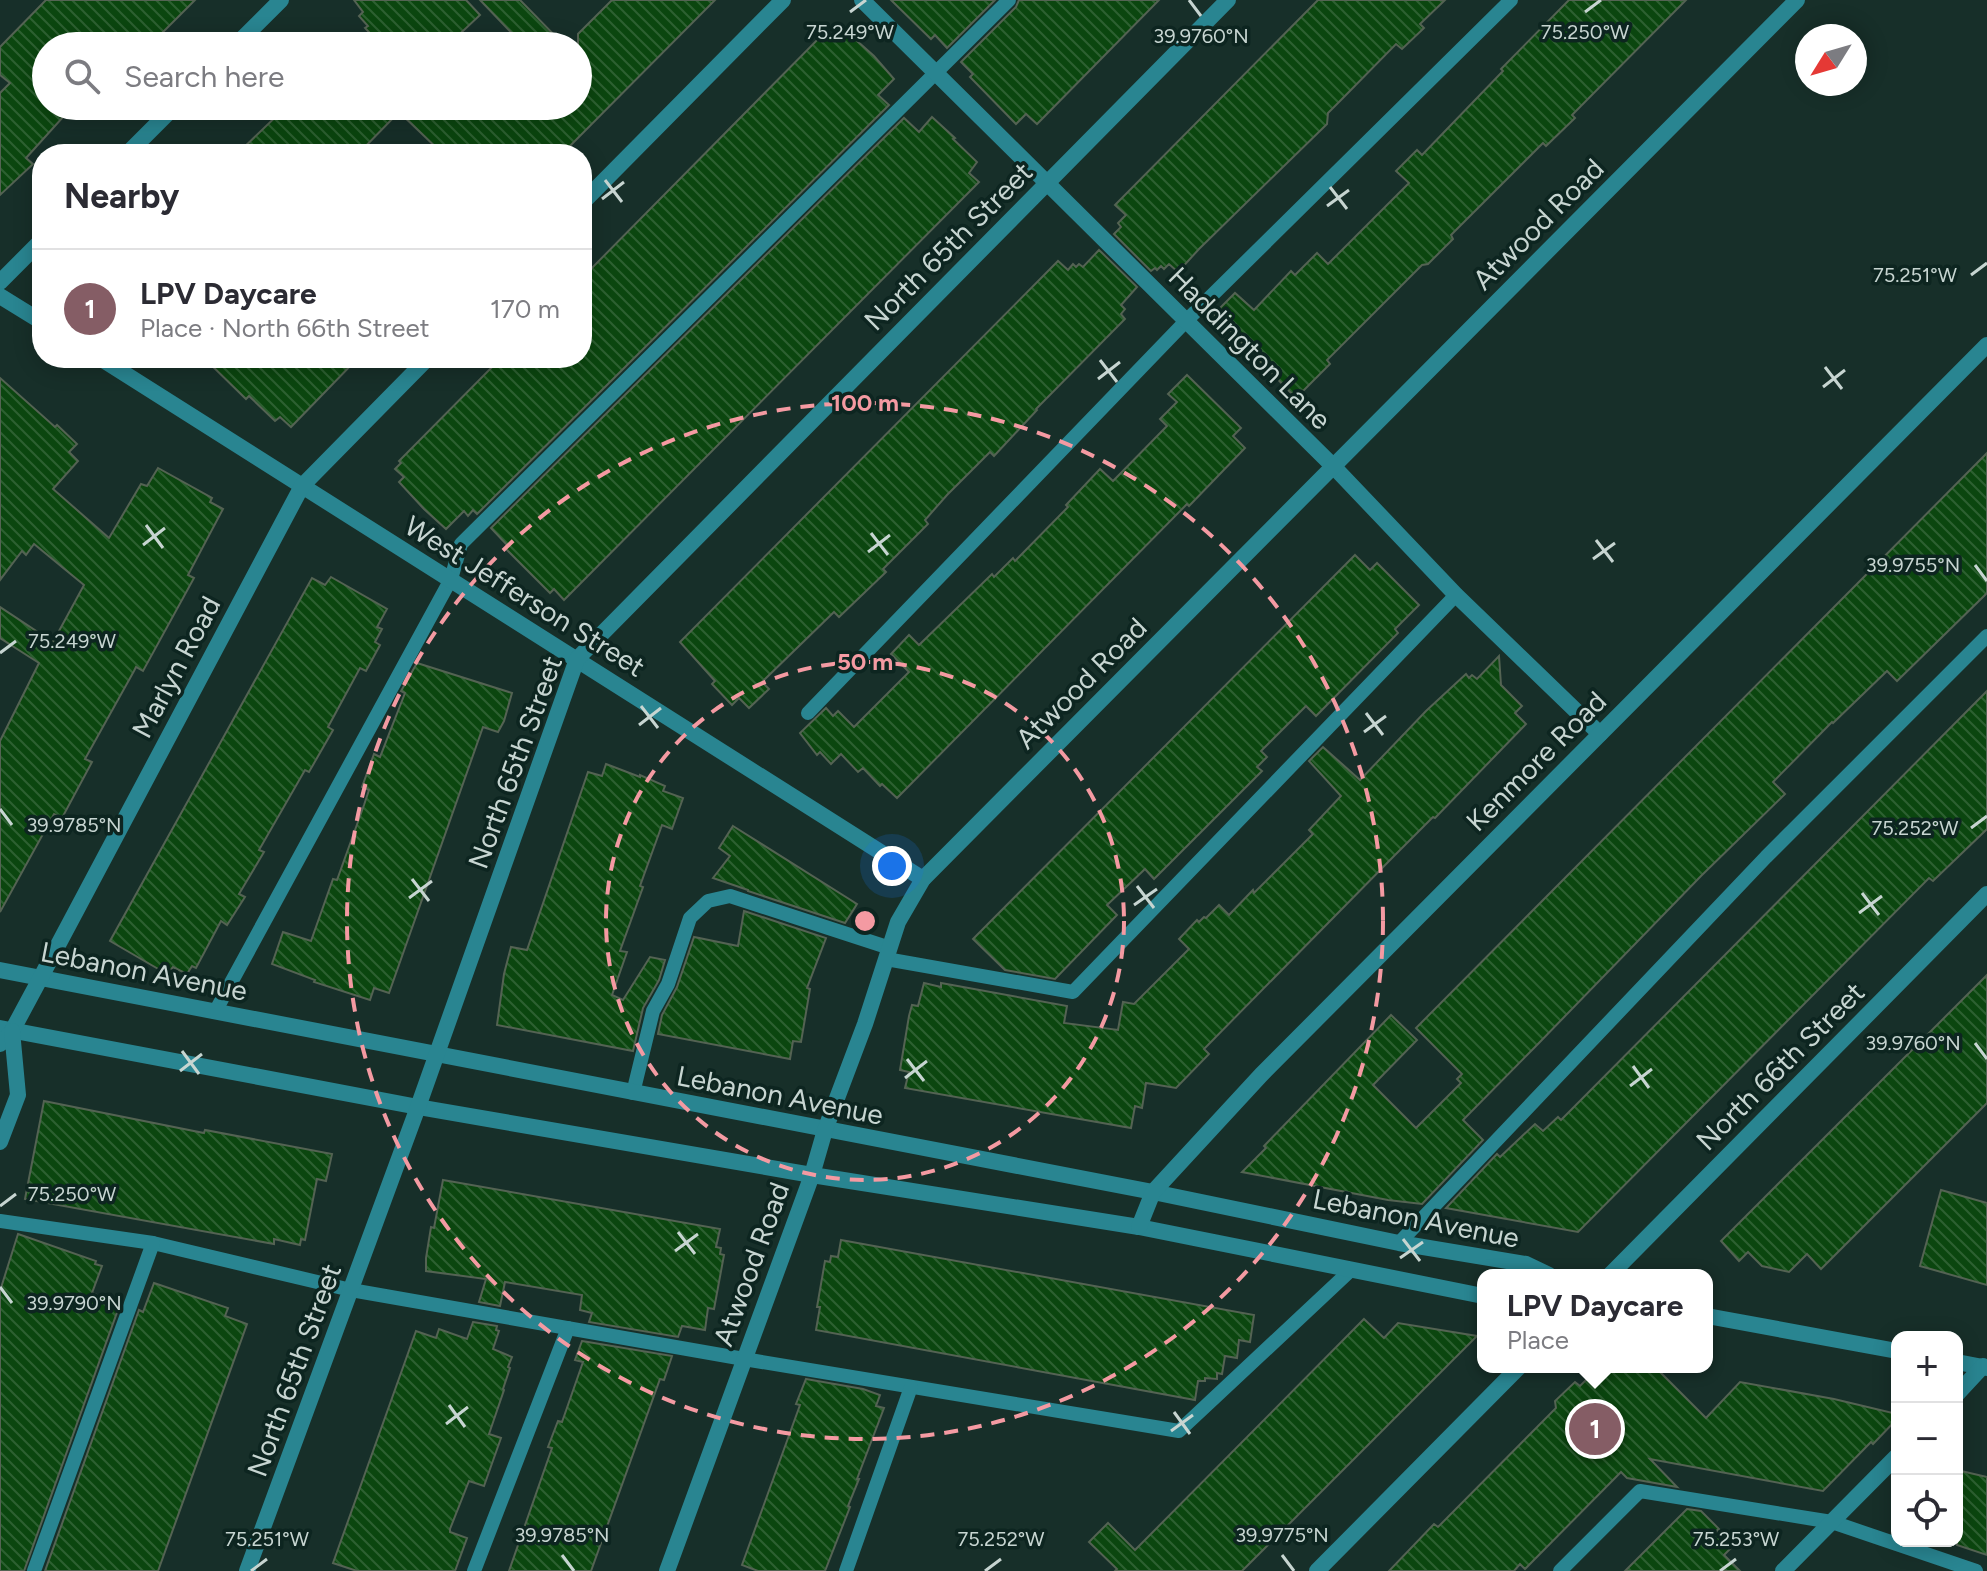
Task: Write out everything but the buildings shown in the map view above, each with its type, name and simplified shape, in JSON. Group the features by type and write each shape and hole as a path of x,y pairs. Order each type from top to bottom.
{"street":[{"path":"249,32 281,0"},
{"path":"592,193 783,0"},
{"name":"Haddington Lane","path":"862,0 1334,467 1456,595 1600,734"},
{"name":"North 65th Street","path":"247,1571 437,1056 577,659 1228,0"},
{"name":"Atwood Road","path":"667,1571 812,1175 898,922 923,879 1797,0"},
{"path":"137,144 161,120"},
{"path":"0,282 32,250"},
{"path":"0,296 32,316"},
{"name":"Kenmore Road","path":"1139,1227 1153,1192 1261,1075 1987,345"},
{"name":"West Jefferson Street","path":"116,368 923,879"},
{"name":"Marlyn Road","path":"0,1044 41,977 302,486 418,368"},
{"name":"North 66th Street","path":"1616,1269 1987,894"},
{"name":"Lebanon Avenue","path":"0,970 1153,1192 1399,1243 1526,1264 1536,1269"},
{"path":"0,1142 18,1095 6,1030 418,1107 1139,1227 1477,1295"},
{"path":"1713,1317 1891,1350"},
{"path":"1963,1363 1985,1367"},
{"path":"1963,1388 1985,1367"},
{"path":"1317,1571 1513,1373"},
{"path":"1783,1571 1891,1462"}],"lane":[{"path":"215,1012 451,579 461,544 1009,0"},
{"path":"808,713 1186,321 1511,0"},
{"path":"633,1093 653,1011 668,984 690,918 708,901 730,896 888,954 1073,992 1456,595"},
{"path":"1399,1243 1766,857 1987,636"},
{"path":"0,1221 153,1243 351,1290 1179,1431 1351,1270"},
{"path":"34,1571 153,1243"},
{"path":"474,1571 568,1328"},
{"path":"846,1571 911,1387"},
{"path":"1560,1571 1640,1491 1832,1522 1976,1571"}],"place":[{"name":"LPV Daycare","path":"1595,1429"}]}
